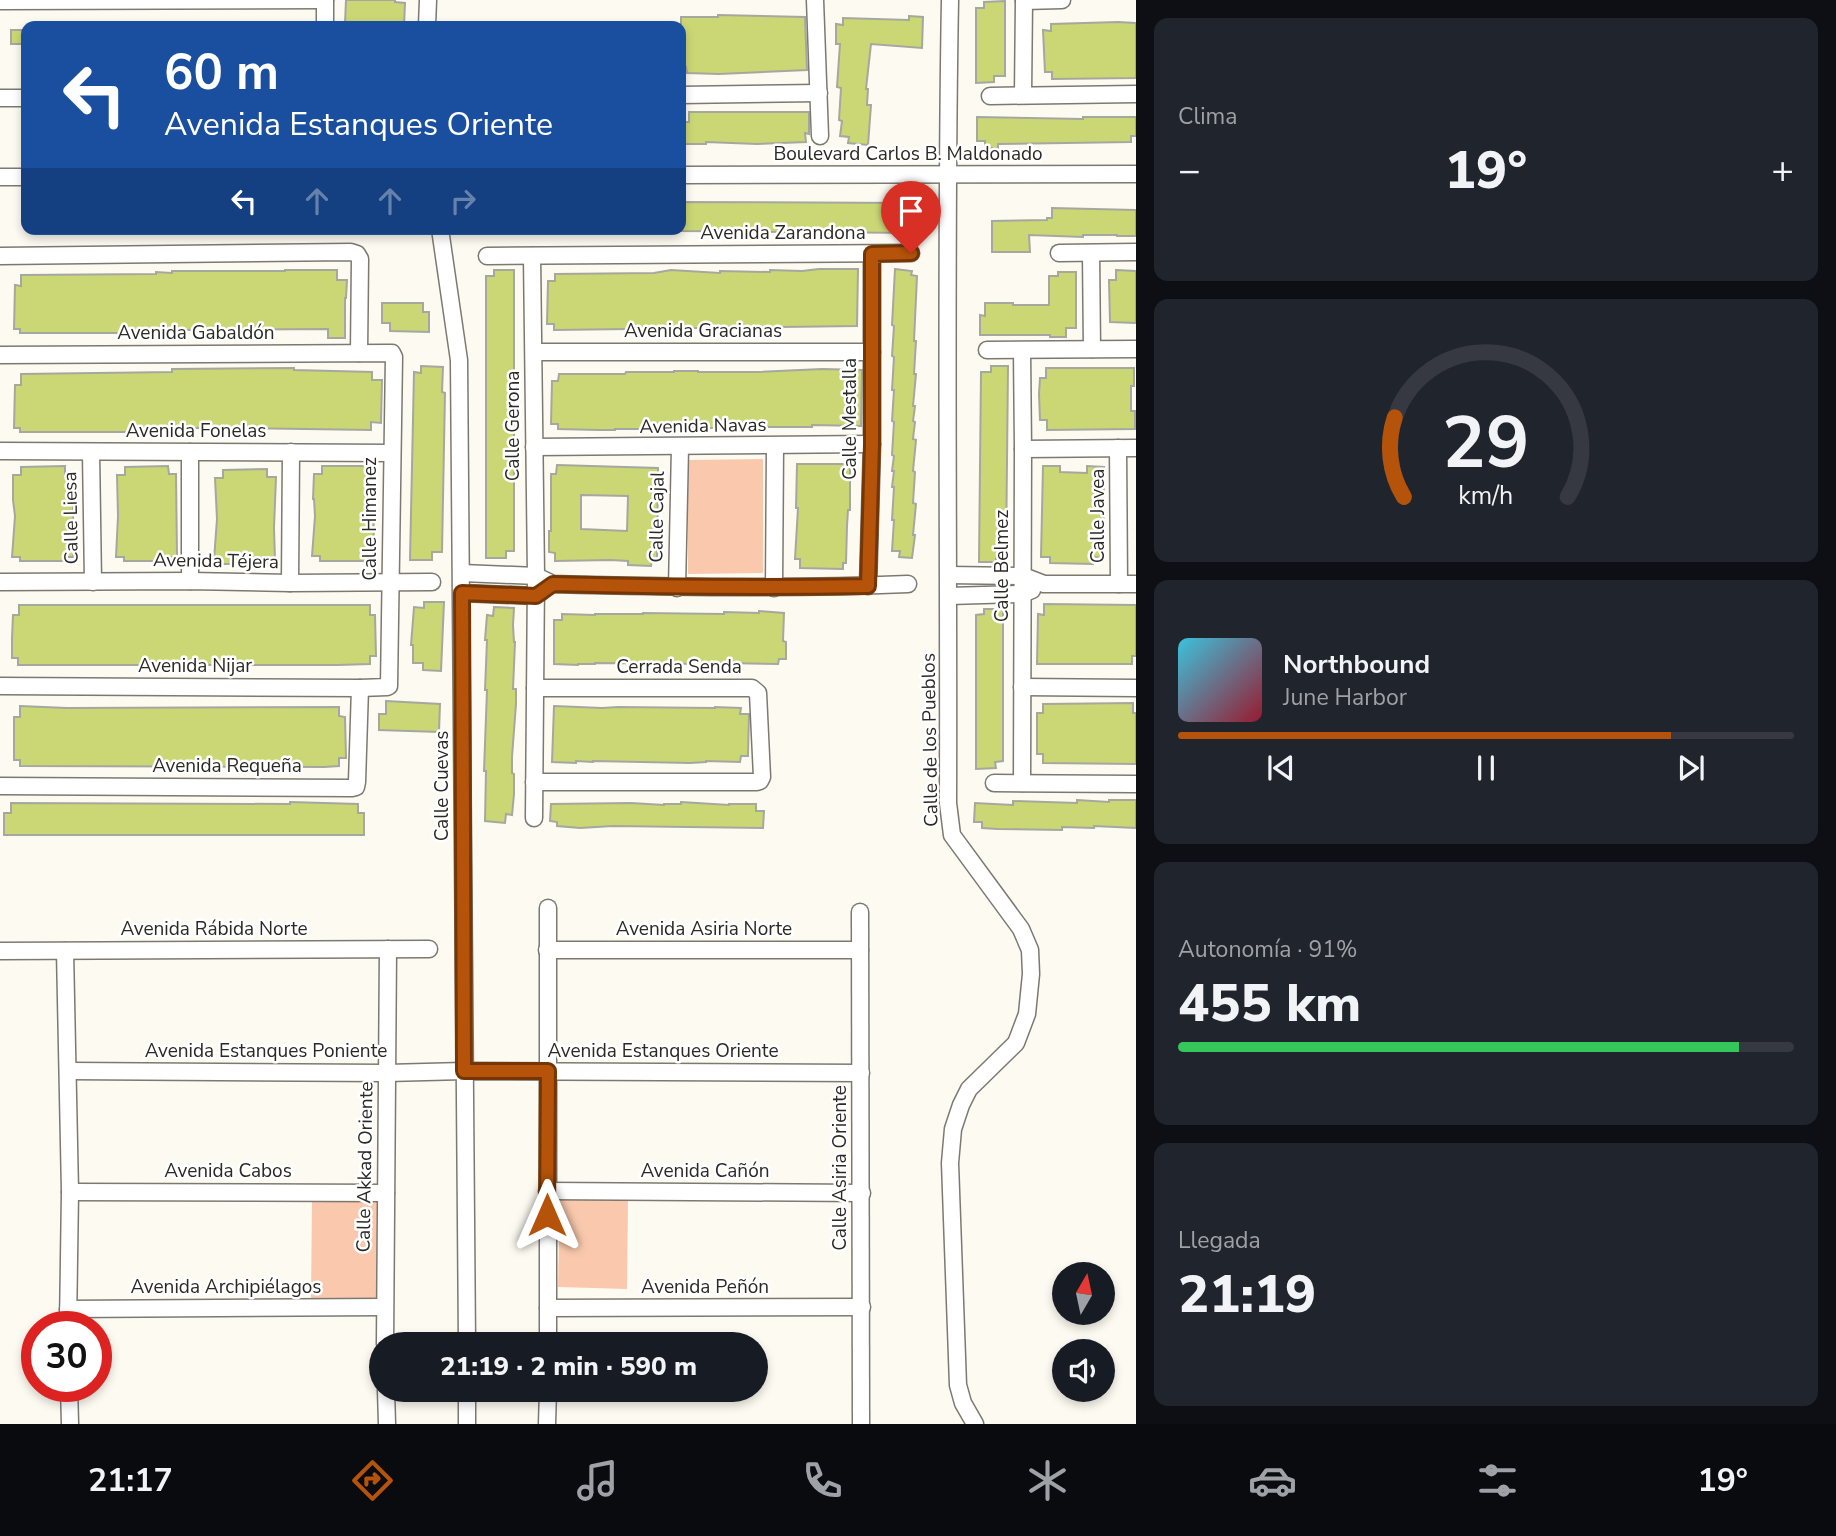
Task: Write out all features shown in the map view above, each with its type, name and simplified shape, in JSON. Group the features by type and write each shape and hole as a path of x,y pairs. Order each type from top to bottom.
{"street":[{"path":"0,1 325,0 325,21"},
{"path":"427,21 428,0"},
{"path":"815,0 820,136"},
{"name":"Calle de los Pueblos","path":"950,0 947,175 948,803 952,835 1021,929 1030,950 1031,974 1027,1014 1016,1043 969,1088 953,1129 950,1163 958,1385 963,1403 975,1424"},
{"path":"1023,95 1024,0 1062,0"},
{"path":"686,96 819,93"},
{"path":"990,96 1136,94"},
{"path":"0,98 21,97"},
{"name":"Boulevard Carlos B. Maldonado","path":"686,176 1136,174"},
{"path":"0,177 21,177"},
{"name":"Calle Cuevas","path":"441,235 459,360 467,1332"},
{"path":"1059,253 1136,252"},
{"name":"Avenida Zarandona","path":"487,256 911,253"},
{"path":"1091,253 1092,349"},
{"path":"0,256 357,254 360,259 359,353"},
{"name":"Calle Mestalla","path":"868,586 872,444 872,254"},
{"name":"Calle Gerona","path":"532,256 536,596"},
{"path":"987,351 1136,349"},
{"name":"Calle Belmez","path":"1021,351 1022,783"},
{"name":"Avenida Gracianas","path":"534,352 872,352"},
{"name":"Avenida Gabaldón","path":"0,355 392,353"},
{"name":"Calle Himanez","path":"390,686 392,353"},
{"name":"Avenida Navas","path":"534,447 872,444"},
{"path":"775,446 775,588"},
{"name":"Calle Cajal","path":"677,588 680,447"},
{"name":"Calle Javea","path":"1118,448 1119,584"},
{"path":"1023,449 1136,448"},
{"name":"Avenida Fonelas","path":"0,451 392,453"},
{"name":"Calle Liesa","path":"91,452 93,582"},
{"path":"190,452 190,581"},
{"path":"290,452 290,583"},
{"path":"462,573 536,576 553,584 677,588 908,584"},
{"path":"949,575 1023,576 1044,584 1136,584"},
{"name":"Avenida Téjera","path":"0,582 432,582"},
{"path":"462,593 536,596 553,584"},
{"path":"949,596 1022,594 1044,584"},
{"path":"534,818 536,596"},
{"name":"Avenida Nijar","path":"0,686 390,686"},
{"path":"1022,687 1136,688"},
{"name":"Avenida Requeña","path":"0,786 356,787 360,688"},
{"name":"Cerrada Senda","path":"534,782 757,782 762,777 758,693 752,688 536,688"},
{"path":"994,783 1136,784"},
{"path":"548,908 548,1332"},
{"name":"Calle Asiria Oriente","path":"860,912 861,1424"},
{"name":"Calle Akkad Oriente","path":"385,1332 388,949"},
{"name":"Avenida Rábida Norte","path":"0,951 429,950"},
{"name":"Avenida Asiria Norte","path":"547,950 860,950"},
{"path":"65,951 69,1071 68,1309"},
{"name":"Avenida Estanques Poniente","path":"69,1071 464,1071"},
{"name":"Avenida Estanques Oriente","path":"464,1071 861,1073"},
{"name":"Avenida Cañón","path":"547,1191 862,1193"},
{"name":"Avenida Cabos","path":"70,1192 386,1193"},
{"name":"Avenida Archipiélagos","path":"68,1309 384,1307"},
{"name":"Avenida Peñón","path":"548,1308 862,1307"},
{"path":"69,1402 70,1424"},
{"path":"386,1402 387,1424"},
{"path":"467,1402 467,1424"},
{"path":"547,1424 548,1402"}],"shaded area":[{"path":"763,459 763,573 688,574 688,460"},
{"path":"560,1198 628,1200 627,1289 558,1287"},
{"path":"312,1199 383,1199 382,1300 311,1299"}],"building":[{"path":"346,0 395,0 405,3 404,21 345,21"},
{"path":"1005,1 1005,76 994,76 994,82 976,83 976,8 984,8 984,2"},
{"path":"909,16 923,17 922,48 871,44 866,89 867,105 871,105 868,145 848,143 849,137 840,136 841,88 837,87 840,44 836,44 836,24 843,25 843,18 909,20"},
{"path":"681,17 805,17 807,70 687,73 686,21 681,21"},
{"path":"1136,23 1136,78 1052,79 1052,72 1045,72 1043,30 1051,31 1051,24"},
{"path":"11,30 21,30 21,44 11,44"},
{"path":"689,112 809,112 809,134 805,133 806,142 686,144 686,122 689,122"},
{"path":"977,117 1136,117 1136,136 1131,136 1131,142 998,144 998,148 985,148 985,141 977,141"},
{"path":"686,202 912,203 912,211 920,211 919,233 686,231"},
{"path":"1052,208 1136,210 1136,236 1029,235 1030,252 992,252 992,221 1047,220 1052,218"},
{"path":"858,269 857,326 554,330 554,324 547,324 548,281 555,281 555,274 654,273 671,270 720,273"},
{"path":"895,269 912,271 911,275 917,276 913,406 913,439 916,440 913,503 916,504 912,558 899,557 900,551 892,551 892,325"},
{"path":"337,270 337,280 347,280 345,338 328,338 328,329 20,333 20,329 14,329 15,285 21,286 21,275"},
{"path":"494,270 514,270 514,551 506,551 506,558 486,558 486,276 494,276"},
{"path":"1116,270 1136,271 1136,323 1110,322 1109,280 1116,280"},
{"path":"1058,272 1076,272 1076,328 1066,328 1066,337 980,335 980,315 985,316 985,303 1049,305 1049,276 1058,276"},
{"path":"382,303 423,303 423,312 429,312 429,332 390,331 390,323 382,323"},
{"path":"421,366 443,367 442,392 445,393 442,552 432,552 432,560 410,560 414,372 421,373"},
{"path":"991,366 1008,366 1006,556 996,556 996,562 979,562 981,372 991,372"},
{"path":"294,368 372,372 372,380 382,380 381,423 371,422 371,430 163,428 163,431 147,432 20,432 20,428 14,428 15,385 21,385 21,374"},
{"path":"1046,368 1134,368 1131,411 1135,411 1135,429 1047,430 1047,420 1040,420 1039,394 1040,378 1046,378"},
{"path":"862,370 861,426 599,430 558,429 558,424 551,424 552,381 558,381 559,374"},
{"path":"797,464 850,464 850,510 846,563 843,563 843,569 800,568 800,559 795,559"},
{"path":"557,465 658,468 657,560 652,560 651,566 628,565 628,561 611,560 555,561 555,553 549,552 549,531 551,474 556,474","holes":["581,495 628,496 627,531 581,529"]},
{"path":"65,466 65,474 73,474 73,557 65,557 65,561 20,561 20,557 12,557 15,516 13,475 21,475 21,467"},
{"path":"168,466 169,474 176,474 177,557 169,557 169,561 124,561 124,557 116,557 117,475 125,475 125,467"},
{"path":"322,466 365,466 365,473 373,473 374,556 366,556 366,561 320,561 320,556 312,556 314,474 322,474"},
{"path":"1043,466 1060,466 1060,472 1087,473 1087,466 1104,467 1103,558 1093,557 1093,564 1050,563 1050,557 1041,557"},
{"path":"267,469 267,477 276,477 275,560 267,560 267,564 222,564 222,560 214,560 217,519 215,478 223,478 223,470"},
{"path":"424,602 444,602 441,671 423,670 423,663 413,663 411,645 414,607 424,608"},
{"path":"1044,604 1136,605 1136,656 1132,656 1132,664 1037,664 1038,614 1044,615"},
{"path":"19,605 370,605 370,615 375,615 376,656 370,656 370,664 338,665 18,665 18,658 12,658 12,638 13,615 19,615"},
{"path":"494,607 514,608 514,794 512,815 506,814 505,823 485,821 485,640 487,615 493,616"},
{"path":"984,609 1003,609 1003,761 995,762 996,768 976,769 976,615 984,614"},
{"path":"759,611 784,613 783,641 786,642 786,659 779,659 778,664 554,664 554,620 562,620 562,614 724,614"},
{"path":"386,701 440,704 439,732 379,730 379,714 386,714"},
{"path":"1133,703 1133,713 1136,713 1136,764 1043,763 1043,754 1037,754 1037,713 1043,713 1043,704"},
{"path":"20,706 339,707 339,716 345,717 346,758 339,758 339,766 324,767 20,766 20,760 14,760 14,717 20,717"},
{"path":"554,706 741,708 740,714 749,714 748,756 741,756 740,762 552,762"},
{"path":"1077,800 1136,800 1136,828 1094,826 1062,827 1062,830 998,829 982,828 982,822 974,822 975,803 1013,805 1013,801 1077,803"},
{"path":"681,802 756,804 756,811 764,811 763,828 580,828 557,826 557,822 550,821 551,804 664,805"},
{"path":"11,803 358,804 358,813 364,813 364,835 4,835 4,813 11,813"}],"route":[{"path":"547,1215 548,1071 464,1071 462,593 536,596 553,584 677,588 868,586 872,444 872,254 911,253"}]}
